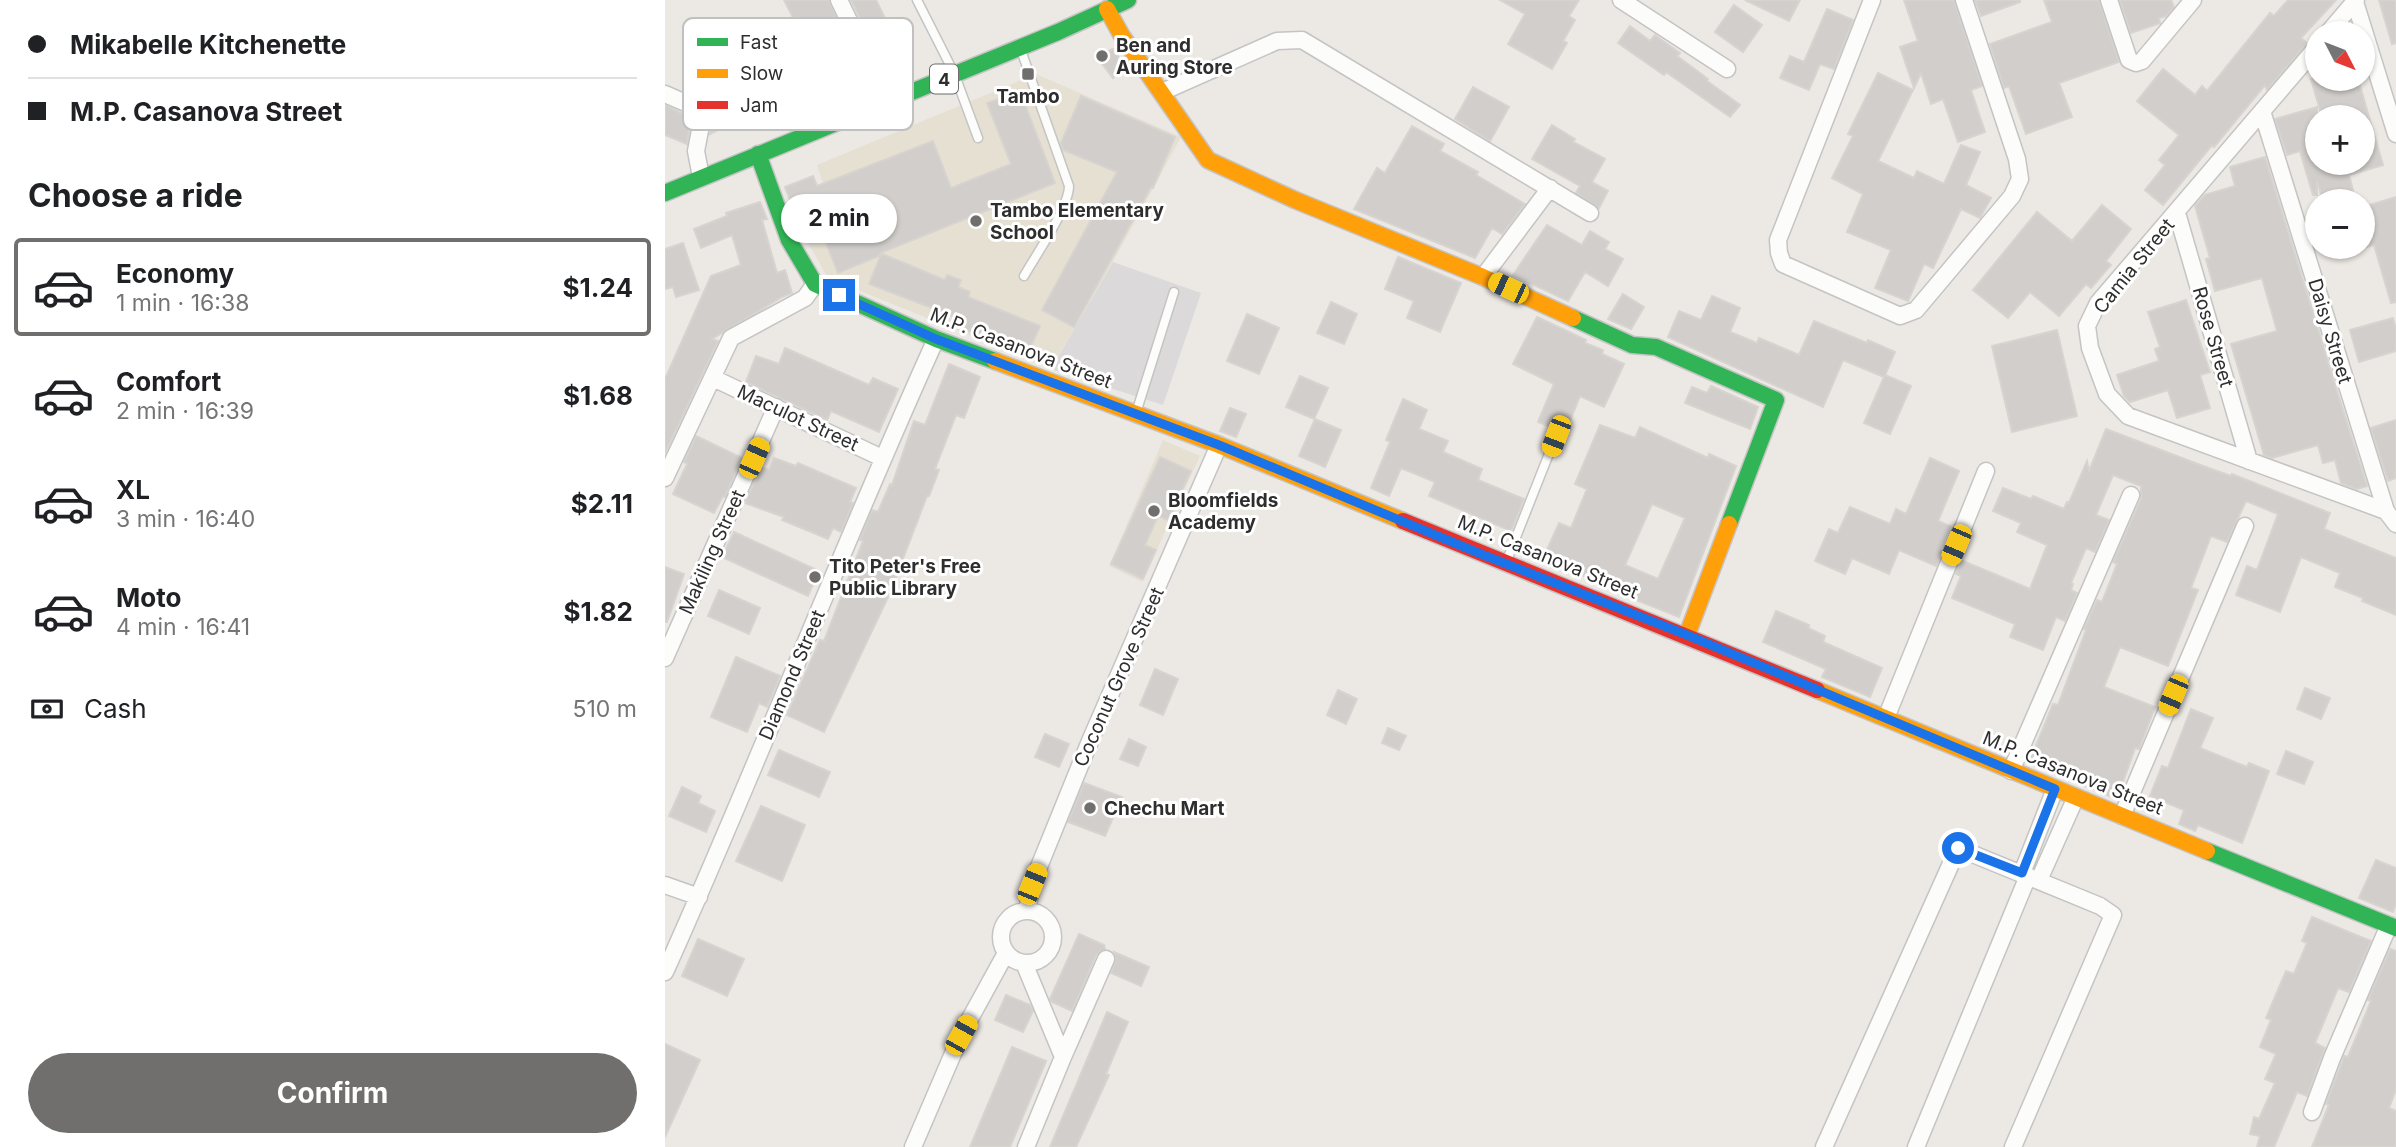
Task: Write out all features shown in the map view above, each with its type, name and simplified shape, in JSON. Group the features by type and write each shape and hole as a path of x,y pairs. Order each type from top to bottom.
{"main road":[{"name":"4","path":"913,92 1128,0"},
{"path":"1107,9 1122,36 1208,160 1295,200 1483,277 1632,345 1656,348 1776,400 1687,635"},
{"name":"4","path":"665,193 815,131"},
{"path":"758,153 789,240 815,284"},
{"name":"M.P. Casanova Street","path":"815,284 936,339 1219,445 2393,926"}],"street":[{"path":"839,0 848,18"},
{"path":"1621,0 1727,69"},
{"path":"1872,0 1778,240 1779,253 1783,264 1900,316 1916,310 2012,196 2020,179 2017,159 1963,0"},
{"path":"2109,0 2129,60 2136,63 2142,61 2193,0"},
{"path":"2338,21 2355,1"},
{"path":"2355,1 2396,134"},
{"path":"1162,92 1277,41 1302,40 1590,213"},
{"name":"Camia Street","path":"2305,61 2177,214 2098,303 2087,326 2089,348 2107,394 2128,416 2391,518"},
{"path":"665,94 683,102"},
{"name":"Daisy Street","path":"2262,111 2391,518"},
{"path":"700,130 696,151 701,177"},
{"path":"1483,277 1551,188"},
{"name":"Rose Street","path":"2177,214 2249,461"},
{"path":"665,478 731,338 805,298 815,284"},
{"name":"Diamond Street","path":"665,972 699,897 882,458 936,339"},
{"name":"Maculot Street","path":"713,378 882,458"},
{"name":"Makiling Street","path":"665,658 776,407"},
{"name":"Coconut Grove Street","path":"1027,911 1032,884 1090,741 1219,445"},
{"path":"1885,718 1986,471"},
{"path":"2011,771 2131,495"},
{"path":"2122,816 2245,526"},
{"path":"1916,1147 2030,876 2055,789"},
{"path":"2030,876 2075,797"},
{"path":"1824,1147 1958,848 2100,906 2113,915 2013,1147"},
{"path":"665,886 699,897"},
{"path":"1027,911 1039,914 1048,922 1052,945 1046,955 1035,962 1024,963 1010,958 1006,953 1001,934 1004,925 1018,913 1027,911"},
{"path":"2312,1112 2332,1058 2393,926"},
{"path":"913,1147 961,1035 1006,953"},
{"path":"1026,1147 1106,959"},
{"path":"1024,963 1063,1057"}],"lane":[{"path":"917,0 955,75 978,138"},
{"path":"1020,47 1069,186 1063,206 1024,276"},
{"path":"1136,414 1174,292"},
{"path":"1505,563 1556,436"}],"shaded area":[{"name":"Tambo Elementary School","path":"1036,74 1181,137 1051,368 828,278 799,227 833,214 817,165 901,130 913,130 913,125"},
{"path":"1113,262 1201,293 1163,405 1051,369"},
{"name":"Bloomfields Academy","path":"1163,440 1200,456 1142,582 1109,566"}],"building":[{"path":"784,0 829,0 837,18 793,18"},
{"path":"851,0 876,0 885,18 860,18"},
{"path":"1500,0 1579,0 1569,16 1575,20 1563,41 1567,43 1552,69 1508,44 1525,14"},
{"path":"1745,0 1800,0 1789,21"},
{"path":"1904,0 1954,0 1982,86 1971,90 1985,132 1958,142 1943,99 1931,104 1921,73 1914,88 1900,47 1918,41"},
{"path":"1975,0 2020,0 2020,2 1981,16"},
{"path":"2044,0 2099,0 2119,62 2059,83 2072,117 2026,134 2009,86 2004,88 1990,44 2052,22"},
{"path":"2120,0 2171,0 2174,7 2166,16 2159,18 2160,23 2131,33"},
{"path":"2288,0 2336,0 2317,21 2305,21 2305,34 2301,38 2305,45 2267,90 2265,85 2163,205 2145,190 2165,165 2159,160 2179,135 2137,101 2163,69 2195,95 2202,86 2207,91 2270,13 2274,16"},
{"path":"2379,0 2396,0 2396,43 2392,44"},
{"path":"1734,5 1762,25 1743,52 1715,32"},
{"path":"1827,9 1853,20 1834,69 1820,64 1809,90 1780,78 1790,56 1804,62"},
{"path":"1630,26 1650,41 1655,35 1680,53 1677,56 1708,79 1707,81 1740,105 1730,117 1666,72 1664,75 1618,43"},
{"path":"1113,49 1126,67 1113,78 1096,56"},
{"path":"1878,73 1913,90 1878,161 1914,178 1917,171 1944,184 1961,145 1980,152 1966,185 1991,198 1980,218 1961,209 1933,268 1924,264 1908,301 1875,288 1891,250 1847,232 1863,194 1832,178 1853,136 1848,134"},
{"path":"1473,87 1509,107 1490,141 1455,119"},
{"path":"1020,91 1055,183 880,253 945,280 947,275 961,280 958,287 970,292 968,297 1040,326 1027,355 963,329 966,321 869,284 881,255 838,273 816,218 800,225 785,187 813,176 817,186 933,141 951,188 1011,164 987,103"},
{"path":"2314,91 2361,91 2366,105 2319,105"},
{"path":"1081,96 1175,137 1153,188 1151,187 1074,327 1042,310 1117,172 1063,150 1061,143"},
{"path":"665,105 683,114 683,130 689,130 687,144 665,135"},
{"path":"2305,110 2305,168 2300,151 2287,155 2275,119"},
{"path":"1552,125 1575,139 1573,142 1605,159 1592,182 1608,191 1599,208 1576,193 1580,186 1532,159"},
{"path":"1412,126 1444,144 1440,151 1478,172 1476,175 1525,204 1502,234 1492,228 1475,258 1354,209 1377,168 1385,173"},
{"path":"2375,137 2383,165 2375,167"},
{"path":"2265,157 2367,486 2357,489 2341,483 2335,460 2323,463 2318,445 2272,458 2264,455 2231,344 2277,331 2262,278 2215,291 2206,259 2210,258 2195,206 2205,195 2235,186 2230,167"},
{"path":"2307,175 2349,175 2353,189 2319,189 2317,181 2317,189 2311,189"},
{"path":"2396,197 2396,302 2391,303 2375,248 2375,203"},
{"path":"760,202 767,219 762,220 777,273 785,270 792,293 712,339 718,341 665,453 665,379 711,276 741,265 732,235 701,248 694,229 727,216 726,213"},
{"path":"2102,205 2131,229 2106,261 2111,265 2091,288 2086,284 2059,316 2030,292 2008,318 1973,290 2037,212 2072,241"},
{"path":"1547,225 1582,245 1590,231 1609,242 1605,249 1623,259 1608,286 1585,272 1568,301 1513,275"},
{"path":"683,243 699,290 676,297 673,287 665,289 665,249"},
{"path":"1398,257 1461,283 1440,332 1407,318 1414,301 1385,289"},
{"path":"1623,294 1644,307 1631,329 1608,319"},
{"path":"1712,296 1740,308 1730,332 1757,343 1759,338 1799,355 1814,321 1895,352 1885,375 1911,386 1890,434 1864,423 1884,377 1843,360 1823,407 1668,337 1679,311 1701,320"},
{"path":"2186,300 2210,372 2200,375 2210,408 2177,418 2168,390 2130,402 2124,396 2117,375 2159,361 2155,349 2160,347 2148,312"},
{"path":"1331,302 1357,314 1344,344 1317,333"},
{"path":"1247,314 1279,328 1259,374 1227,361"},
{"path":"1537,317 1586,340 1585,343 1603,350 1602,354 1624,364 1604,407 1580,396 1565,433 1538,422 1554,384 1513,364"},
{"path":"2393,318 2396,351 2359,362 2350,330"},
{"path":"2057,330 2077,416 2012,432 1992,346"},
{"path":"785,348 869,385 873,378 898,389 879,432 831,411 827,420 746,382 756,356 779,364"},
{"path":"949,364 980,377 964,418 956,415 935,469 939,470 889,595 824,732 787,715 820,640 824,641 863,541 860,540 872,510 878,512 890,484 892,485 914,421 925,425"},
{"path":"1300,376 1328,388 1314,419 1286,407"},
{"path":"1711,386 1758,407 1750,429 1685,403 1692,387 1707,393"},
{"path":"1403,399 1427,410 1419,429 1448,441 1443,452 1482,469 1478,480 1524,499 1511,531 1429,496 1435,482 1401,468 1389,496 1371,488 1390,442 1386,440"},
{"path":"1230,408 1246,414 1236,437 1220,431"},
{"path":"1315,419 1341,430 1325,467 1299,456"},
{"path":"2396,420 2396,478 2388,481 2371,428"},
{"path":"1600,425 1635,438 1640,427 1708,458 1709,454 1736,466 1679,617 1616,592 1617,590 1582,575 1584,572 1567,565 1568,561 1546,552 1559,523 1571,528 1587,489 1575,484","holes":["1652,504 1685,518 1658,579 1625,565"]},
{"path":"2106,429 2231,476 2232,474 2330,513 2324,529 2396,558 2396,615 2335,587 2340,573 2301,557 2280,612 2236,595 2247,566 2257,570 2278,514 2246,501 2227,542 2211,536 2191,588 2198,590 2168,666 2120,647 2104,687 2155,707 2139,749 2135,748 2117,799 2029,763 2053,704 2058,705 2097,600 2102,602 2117,564 2113,562 2141,499 2141,486 2113,475 2096,515 2109,520 2095,552 2086,548 2071,583 2071,590 2077,593 2065,621 2056,617 2043,650 2010,637 2015,624 1952,598 1961,576 1956,574 1961,560 2030,589 2047,545 2017,532 2021,523 1993,511 2003,488 2031,499 2033,496 2064,509 2087,461 2089,471"},
{"path":"696,436 742,458 725,497 723,496 714,513 673,494"},
{"name":"Bloomfields Academy","path":"1160,457 1191,471 1168,520 1158,516 1145,545 1156,550 1143,579 1111,564"},
{"path":"774,458 796,466 798,463 856,488 841,532 833,528 828,539 782,520 784,517 745,503 761,467 769,470"},
{"path":"1930,458 1959,471 1938,521 1950,526 1939,550 1942,551 1936,566 1899,550 1889,574 1852,558 1845,574 1815,561 1829,529 1838,533 1850,507 1890,524 1896,509 1906,514"},
{"path":"734,532 819,571 808,596 722,557"},
{"path":"665,567 684,574 667,622 665,622"},
{"path":"719,590 760,608 749,634 708,616"},
{"path":"1776,611 1809,625 1808,628 1825,636 1823,642 1882,668 1870,697 1822,677 1826,669 1763,642"},
{"path":"736,657 780,676 767,707 759,703 747,732 711,717"},
{"path":"1155,669 1178,679 1163,715 1140,705"},
{"path":"2305,688 2330,698 2321,719 2297,709"},
{"path":"1338,690 1357,699 1346,724 1327,715"},
{"path":"2191,709 2213,718 2200,748 2247,767 2249,763 2269,771 2242,843 2198,825 2195,831 2179,824 2184,810 2150,796 2162,766 2168,768"},
{"path":"1388,728 1406,736 1399,750 1382,743"},
{"path":"1045,734 1069,744 1059,767 1035,757"},
{"path":"1129,739 1146,747 1138,766 1120,759"},
{"path":"779,750 830,772 819,797 768,775"},
{"path":"2286,751 2313,762 2304,784 2277,774"},
{"name":"Chechu Mart","path":"1084,783 1122,797 1105,836 1068,822"},
{"path":"682,787 701,796 698,803 715,811 706,832 669,816"},
{"path":"761,806 805,825 782,881 736,861"},
{"path":"2376,860 2396,868 2396,904 2393,912 2359,898"},
{"path":"2312,917 2371,941 2349,992 2338,988 2315,1043 2325,1048 2307,1096 2297,1092 2274,1147 2257,1147 2260,1136 2250,1134 2254,1117 2259,1119 2275,1083 2265,1079 2276,1054 2260,1047 2271,1020 2266,1018 2286,971 2294,974 2307,943 2302,941"},
{"path":"1079,934 1104,945 1105,949 1096,955 1072,1011 1050,999"},
{"path":"698,939 744,959 727,996 682,976"},
{"path":"2390,949 2396,951 2396,1090 2389,1108 2396,1111 2396,1147 2312,1147 2329,1105 2326,1104 2344,1056 2348,1057"},
{"path":"1114,952 1149,967 1141,986 1111,973 1116,959"},
{"path":"1006,995 1030,1005 1033,1011 1023,1032 995,1020"},
{"path":"1107,1012 1128,1022 1106,1074 1109,1075 1076,1147 1050,1147"},
{"path":"665,1044 700,1060 665,1137"},
{"path":"1012,1047 1046,1061 1010,1147 970,1147"}],"traffic: fast":[{"path":"913,91 1128,0"},
{"path":"665,193 819,130"},
{"path":"758,154 789,240 815,284 936,339 995,361"},
{"path":"1573,318 1632,345 1656,347 1776,400 1729,524"},
{"path":"2207,851 2396,928"}],"traffic: slow":[{"path":"1107,9 1122,36 1208,160 1295,200 1483,277 1573,318"},
{"path":"995,361 1219,445 1403,521"},
{"path":"1687,635 1729,524"},
{"path":"1817,690 2207,851"}],"traffic: jam":[{"path":"1403,521 1817,690"}],"place":[{"name":"Ben and Auring Store","path":"1102,56"},
{"name":"Tambo","path":"1028,74"},
{"name":"Tambo Elementary School","path":"976,221"},
{"name":"Bloomfields Academy","path":"1154,511"},
{"name":"Tito Peter's Free Public Library","path":"815,577"},
{"name":"Chechu Mart","path":"1090,808"}],"route":[{"path":"839,295 936,339 1219,445 1481,554 1687,635 2055,789 2022,873 1958,848"}]}
